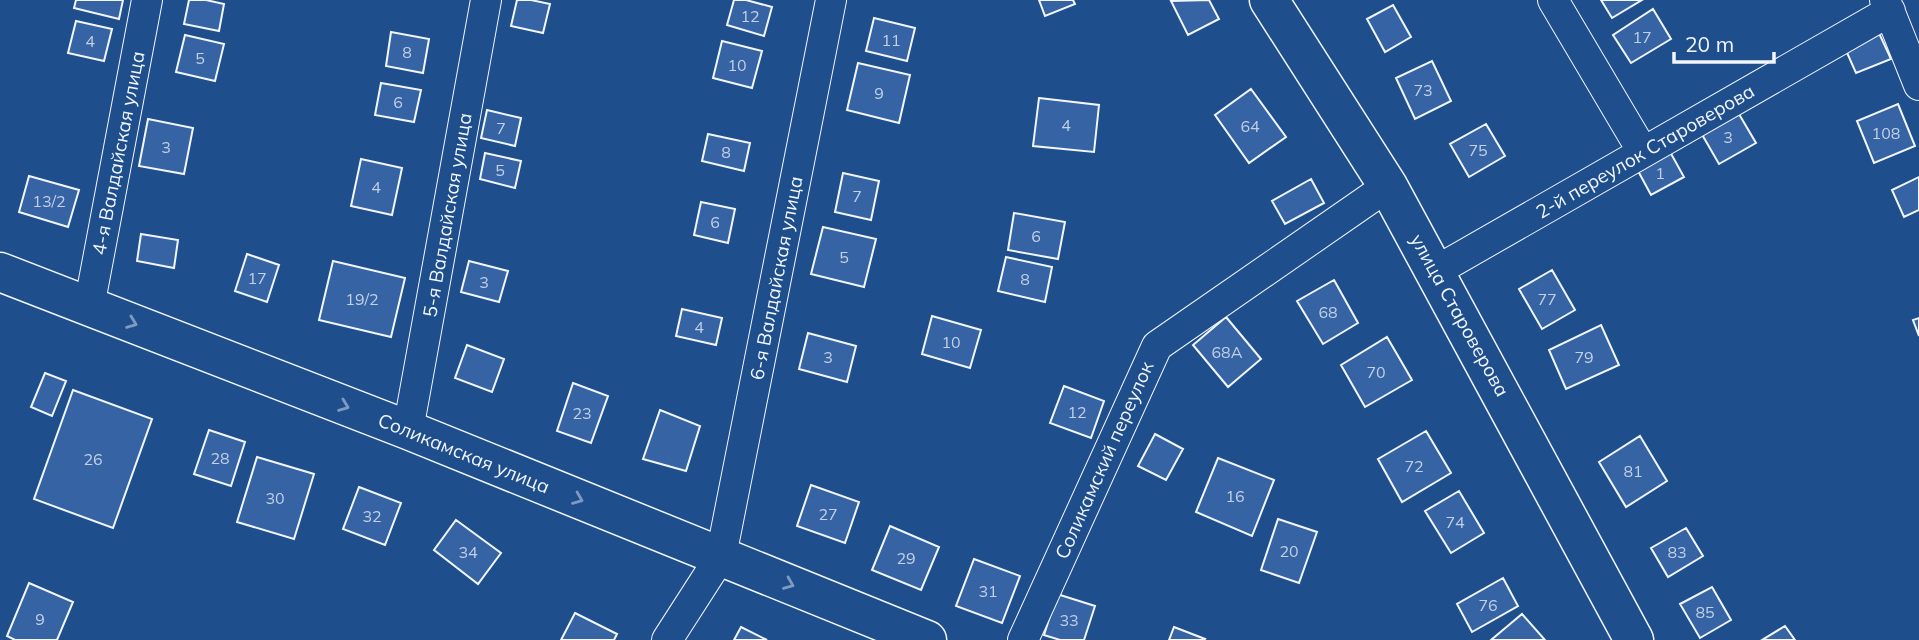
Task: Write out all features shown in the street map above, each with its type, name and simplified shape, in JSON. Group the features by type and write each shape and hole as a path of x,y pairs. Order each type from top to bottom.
{"main road":[{"name":"улица Староверова","path":"1269,0 1388,186 1634,640"},
{"name":"Соликамская улица","path":"0,272 408,430 927,640"}],"street":[{"name":"4-я Валдайская улица","path":"89,307 148,0"},
{"name":"5-я Валдайская улица","path":"408,430 486,0"},
{"name":"6-я Валдайская улица","path":"721,556 831,0"},
{"path":"1553,0 1643,152"},
{"path":"1888,6 1919,85"},
{"name":"2-й переулок Староверова","path":"1436,271 1888,6"},
{"name":"Соликамский переулок","path":"1023,640 1157,346 1388,186"},
{"path":"667,640 721,556"}],"building":[{"path":"76,0 123,0 119,19 74,8"},
{"path":"189,0 224,4 219,31 184,24"},
{"path":"517,0 550,4 543,33 511,26"},
{"path":"734,0 746,0 772,7 764,36 727,25"},
{"path":"1039,0 1073,0 1075,4 1045,16"},
{"path":"1209,0 1219,19 1188,35 1171,1"},
{"path":"1601,0 1642,0 1612,18"},
{"path":"1393,5 1411,37 1385,52 1367,19"},
{"path":"1653,9 1671,39 1631,63 1613,35"},
{"path":"874,18 915,28 907,61 866,51"},
{"path":"76,21 112,29 104,61 68,53"},
{"path":"1878,31 1891,59 1856,73 1844,46"},
{"path":"391,32 429,39 423,73 386,66"},
{"path":"185,35 224,44 215,81 176,72"},
{"path":"722,41 762,51 752,88 713,78"},
{"path":"1432,61 1451,101 1415,119 1396,78"},
{"path":"858,63 910,75 899,123 847,110"},
{"path":"381,83 421,90 414,122 375,115"},
{"path":"1251,89 1286,137 1249,163 1215,115"},
{"path":"1039,98 1099,105 1094,152 1033,146"},
{"path":"1898,104 1915,146 1874,163 1857,121"},
{"path":"1736,109 1756,143 1719,164 1700,131"},
{"path":"487,110 521,118 515,146 481,138"},
{"path":"148,119 193,128 184,174 139,166"},
{"path":"1486,124 1505,156 1469,177 1450,144"},
{"path":"708,134 750,143 744,171 702,161"},
{"path":"1669,150 1684,177 1651,195 1637,169"},
{"path":"485,153 521,161 515,188 480,179"},
{"path":"361,159 402,168 392,215 351,206"},
{"path":"843,173 879,181 871,220 835,212"},
{"path":"29,176 79,190 68,227 19,212"},
{"path":"1919,177 1919,210 1904,217 1892,190"},
{"path":"1311,179 1324,203 1285,224 1272,201"},
{"path":"701,202 735,209 728,243 694,235"},
{"path":"1014,213 1065,222 1058,259 1008,250"},
{"path":"823,227 876,239 864,287 811,274"},
{"path":"141,234 178,240 174,268 137,261"},
{"path":"247,254 279,265 267,302 235,291"},
{"path":"1006,257 1052,267 1045,302 998,291"},
{"path":"333,261 405,278 391,337 319,320"},
{"path":"469,261 508,271 499,302 461,292"},
{"path":"1552,270 1575,310 1542,329 1519,289"},
{"path":"1334,280 1358,323 1323,344 1297,301"},
{"path":"682,309 722,318 716,345 676,336"},
{"path":"932,316 981,330 970,368 922,354"},
{"path":"1226,317 1261,359 1228,387 1193,345"},
{"path":"1919,318 1919,336 1913,320"},
{"path":"1601,325 1619,365 1566,389 1549,350"},
{"path":"808,333 856,346 847,382 799,369"},
{"path":"1387,337 1412,380 1365,407 1341,365"},
{"path":"467,345 504,359 492,392 455,378"},
{"path":"45,373 66,381 52,416 31,407"},
{"path":"573,383 608,396 591,443 557,431"},
{"path":"1064,386 1104,401 1091,438 1050,423"},
{"path":"73,390 152,419 113,528 34,499"},
{"path":"660,410 700,426 686,471 643,459"},
{"path":"209,430 245,442 231,486 194,474"},
{"path":"1426,431 1451,473 1402,502 1378,459"},
{"path":"1155,434 1183,449 1166,480 1138,466"},
{"path":"1640,436 1667,481 1626,507 1599,462"},
{"path":"257,457 314,474 294,539 237,522"},
{"path":"1218,458 1274,480 1252,536 1196,512"},
{"path":"811,485 859,502 845,543 797,526"},
{"path":"359,487 401,503 385,545 343,529"},
{"path":"1459,491 1484,533 1451,553 1425,511"},
{"path":"1278,519 1317,532 1299,583 1261,570"},
{"path":"456,520 501,553 478,584 434,550"},
{"path":"890,526 939,547 921,590 872,570"},
{"path":"1686,528 1703,556 1668,577 1651,548"},
{"path":"974,559 1020,576 1002,623 956,606"},
{"path":"1503,578 1518,606 1472,632 1457,604"},
{"path":"29,583 73,602 57,640 15,640 7,636"},
{"path":"1712,587 1731,620 1700,638 1680,604"},
{"path":"1057,594 1095,606 1084,640 1060,640 1044,635"},
{"path":"575,613 617,634 614,640 561,640"},
{"path":"1522,614 1545,640 1491,640"},
{"path":"1785,626 1795,640 1762,640"},
{"path":"741,627 767,640 734,640"},
{"path":"1174,627 1205,639 1169,640"}]}
